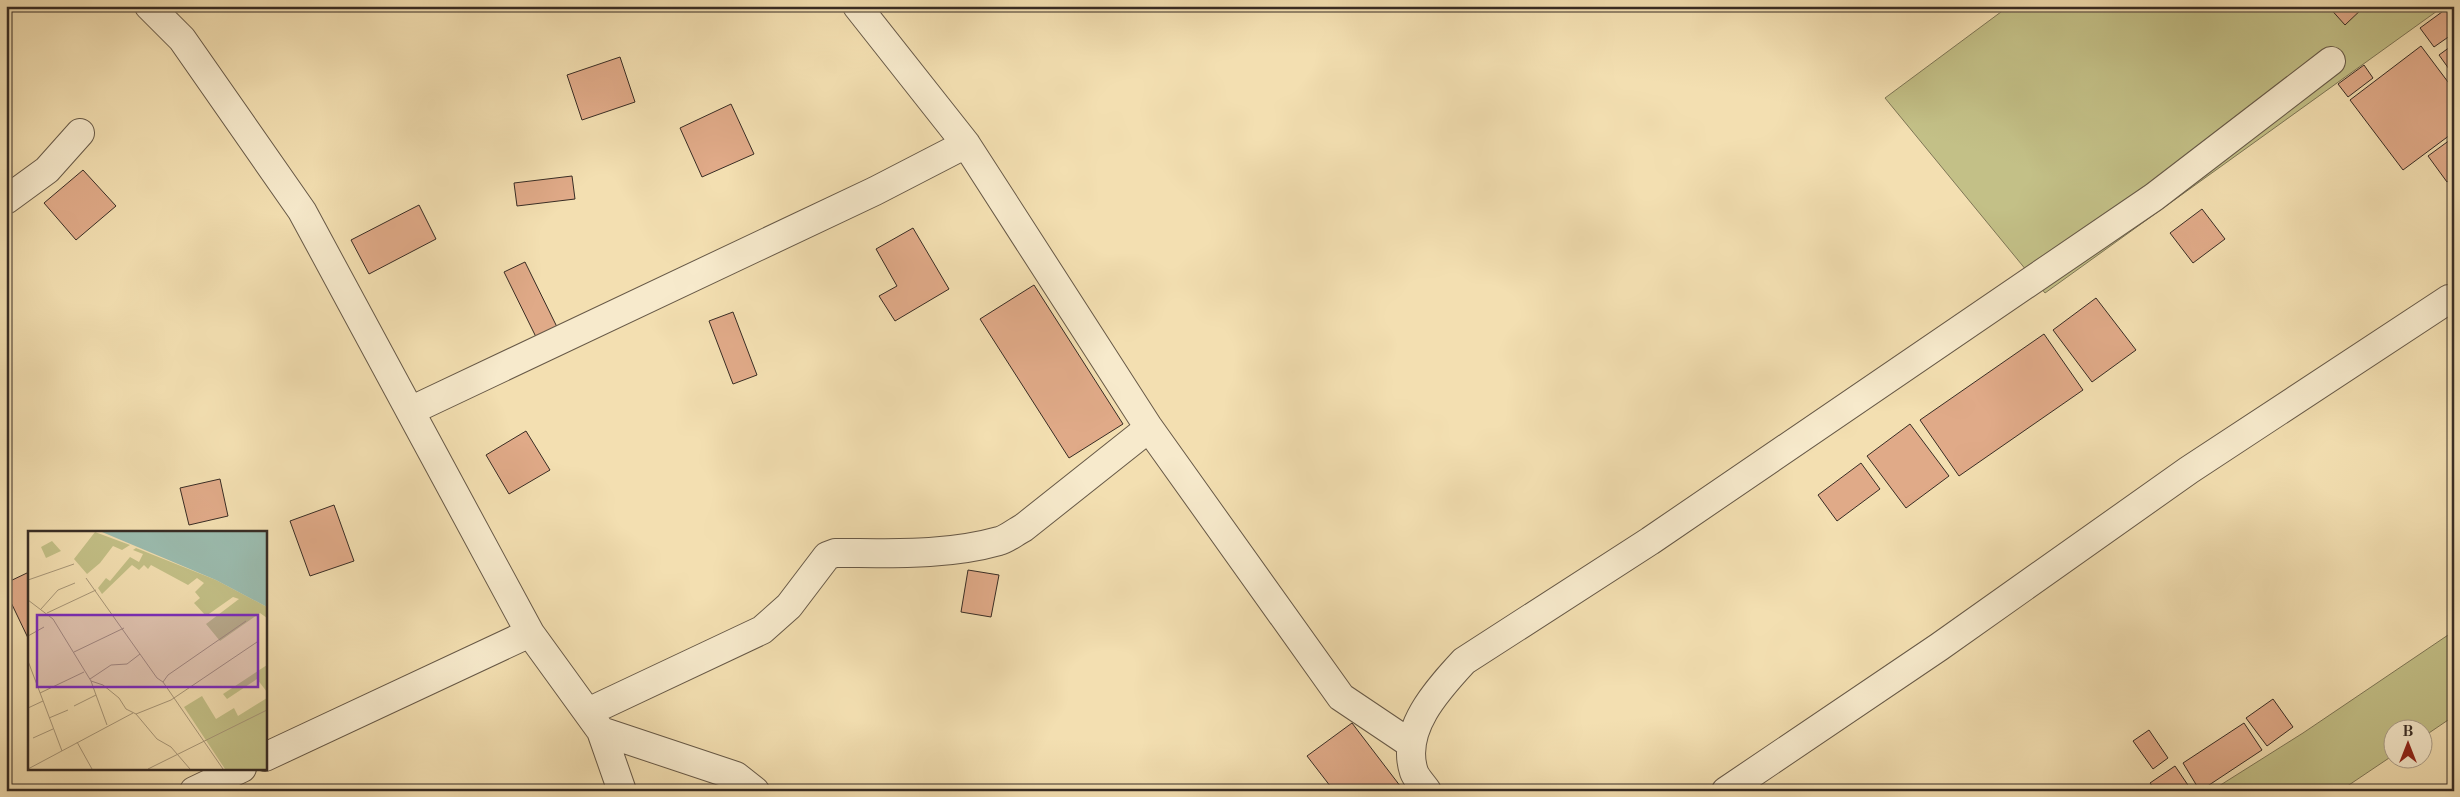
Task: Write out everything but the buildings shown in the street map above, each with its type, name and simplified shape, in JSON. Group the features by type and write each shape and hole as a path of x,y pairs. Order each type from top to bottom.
{"street":[{"path":"149,6 182,39 302,211 530,633 594,722 622,791"},
{"path":"858,6 966,144 1149,428 1340,697 1411,744"},
{"path":"1427,791 1414,772 1411,744 1421,716 1439,687 1464,662 1650,541 2154,197 2330,61"},
{"path":"6,200 48,170 80,132"},
{"path":"410,411 875,192 966,144"},
{"path":"1726,791 1939,647 2189,470 2449,299"},
{"path":"594,722 762,630 789,606 827,556 835,553 891,554 942,551 1001,540 1022,528 1149,428"},
{"path":"266,757 530,633"},
{"path":"594,722 736,776 755,791"},
{"path":"194,791 238,770"}],"shaded area":[{"path":"2009,6 2444,6 2045,293 1885,98"},
{"path":"2454,631 2454,716 2432,731 2432,720 2382,720 2382,763 2340,791 2211,791 2303,733"}]}
